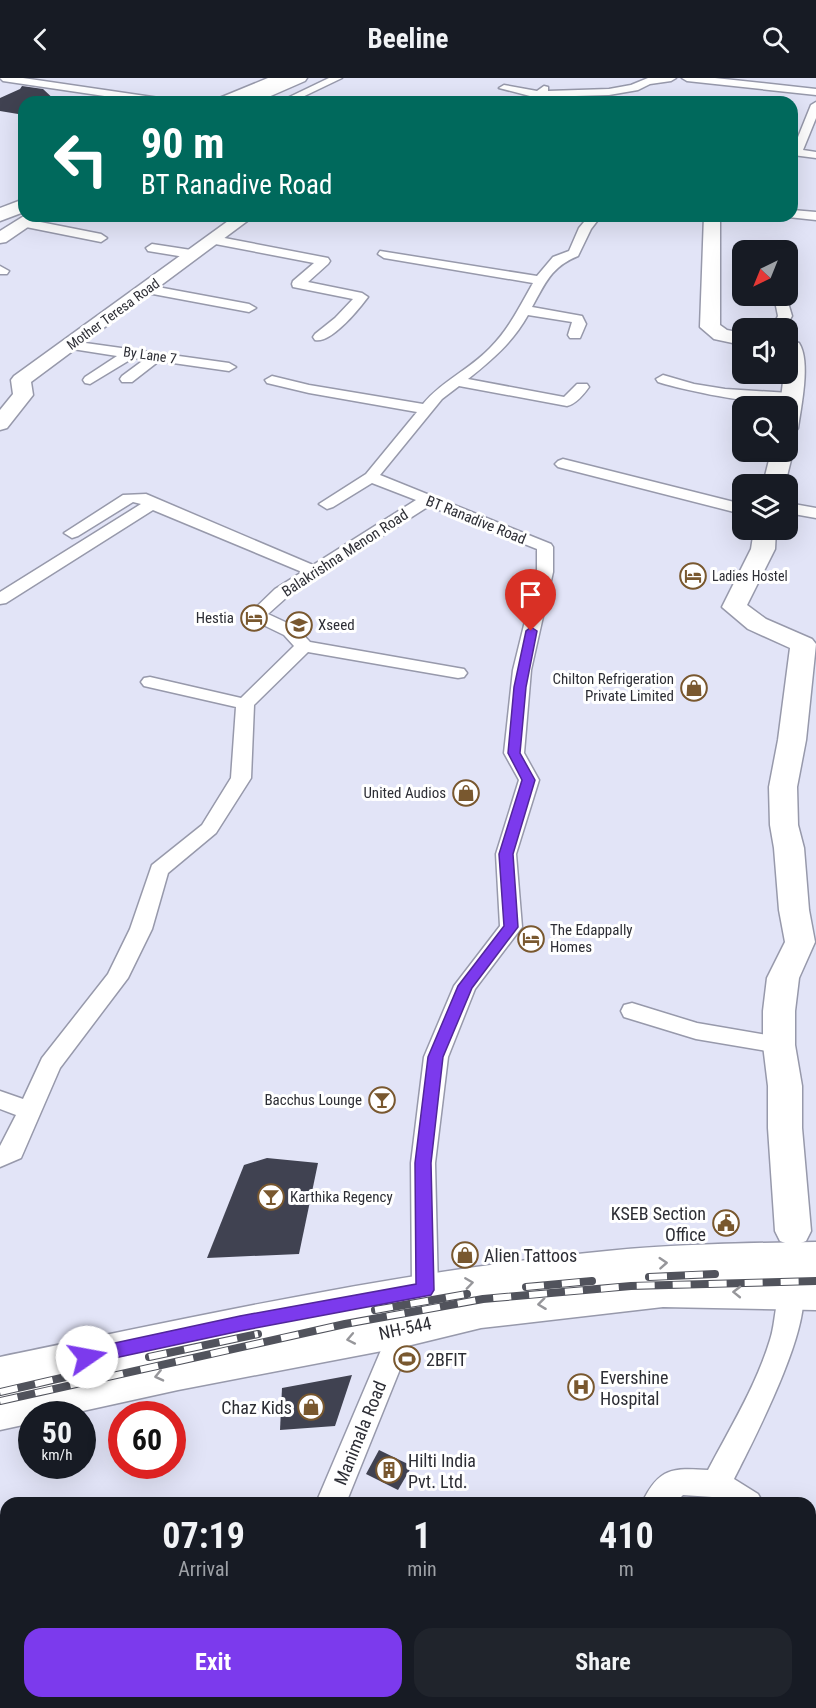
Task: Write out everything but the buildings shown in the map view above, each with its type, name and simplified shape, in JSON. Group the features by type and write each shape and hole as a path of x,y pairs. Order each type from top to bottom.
{"main road":[{"path":"257,96 298,78"},
{"path":"284,96 324,78"},
{"path":"0,206 18,198"},
{"path":"0,215 18,215"},
{"path":"0,1376 240,1324 425,1290 579,1269 742,1258 802,1267"},
{"name":"NH-544","path":"0,1411 178,1371 403,1329 481,1311 663,1290 802,1267"}],"street":[{"path":"0,89 9,78 126,96"},
{"path":"236,96 280,78"},
{"path":"297,96 337,78"},
{"path":"504,88 539,94 609,92 634,88 648,79 670,78"},
{"path":"687,78 816,92"},
{"path":"85,90 101,82"},
{"path":"536,96 551,82"},
{"path":"798,150 816,105"},
{"path":"798,127 806,128"},
{"path":"798,153 816,156"},
{"path":"798,214 816,216"},
{"path":"0,226 18,219"},
{"path":"0,237 18,222"},
{"path":"50,222 101,238"},
{"name":"Mother Teresa Road","path":"2,421 23,395 21,380 147,289 191,254 239,222"},
{"path":"327,504 371,477 437,396 495,352 515,327 540,280 556,260 574,253 590,222"},
{"path":"712,222 710,327 721,335 732,337"},
{"path":"230,229 322,248"},
{"path":"214,240 324,261 298,284 362,297 340,321 320,337"},
{"path":"152,248 191,254"},
{"path":"384,254 540,280"},
{"path":"147,289 249,308"},
{"path":"524,310 577,319 579,324 575,336"},
{"name":"By Lane 7","path":"71,345 229,367"},
{"path":"798,347 816,348"},
{"path":"90,380 132,352"},
{"path":"127,379 158,356"},
{"path":"663,379 683,387 756,396"},
{"path":"272,380 309,389 427,409"},
{"path":"456,381 567,402 582,387"},
{"path":"563,464 732,506"},
{"name":"BT Ranadive Road","path":"371,477 545,547 545,572 520,687 514,753 529,780 506,854 511,927 465,986 436,1057 423,1163 425,1290"},
{"path":"72,533 129,498 140,497 315,572"},
{"name":"Balakrishna Menon Road","path":"304,646 290,631 257,615 281,593 427,500"},
{"path":"0,599 152,504"},
{"path":"798,510 816,513"},
{"path":"716,1484 764,1391 784,1339 802,1267 785,1128 785,1086 779,1045 779,1011 783,978 808,943 794,910 789,848 784,825 783,787 808,668 803,644 757,624 734,607 763,549 764,540"},
{"path":"0,1158 12,1151 50,1064 117,978 141,929 159,870 208,828 241,778 245,704 304,646 458,673"},
{"path":"150,682 245,704"},
{"path":"633,1011 696,1030 779,1045"},
{"path":"0,1100 30,1111"},
{"path":"403,1329 425,1290"},
{"name":"Manimala Road","path":"333,1497 403,1329"},
{"path":"662,1497 676,1481 716,1484 738,1497"}],"railway":[{"path":"649,1277 715,1274"},
{"path":"526,1287 592,1281"},
{"path":"0,1401 345,1324 483,1299 631,1286 816,1281"},
{"path":"375,1310 467,1294"},
{"path":"149,1357 258,1334"},
{"path":"0,1392 96,1370"}],"place":[{"name":"Ladies Hostel","path":"693,576"},
{"name":"Hestia","path":"254,618"},
{"name":"Xseed","path":"299,625"},
{"name":"Chilton Refrigeration Private Limited","path":"694,688"},
{"name":"United Audios","path":"466,793"},
{"name":"The Edappally Homes","path":"531,939"},
{"name":"Bacchus Lounge","path":"382,1100"},
{"name":"Karthika Regency","path":"271,1197"},
{"name":"KSEB Section Office","path":"726,1223"},
{"name":"Alien Tattoos","path":"465,1255"},
{"name":"2BFIT","path":"407,1359"},
{"name":"Evershine Hospital","path":"581,1387"},
{"name":"Chaz Kids","path":"311,1407"},
{"name":"Hilti India Pvt. Ltd.","path":"389,1470"}],"route":[{"path":"87,1357 240,1324 425,1290 423,1163 436,1057 465,986 511,927 506,854 529,780 514,753 522,670 531,631"}]}
